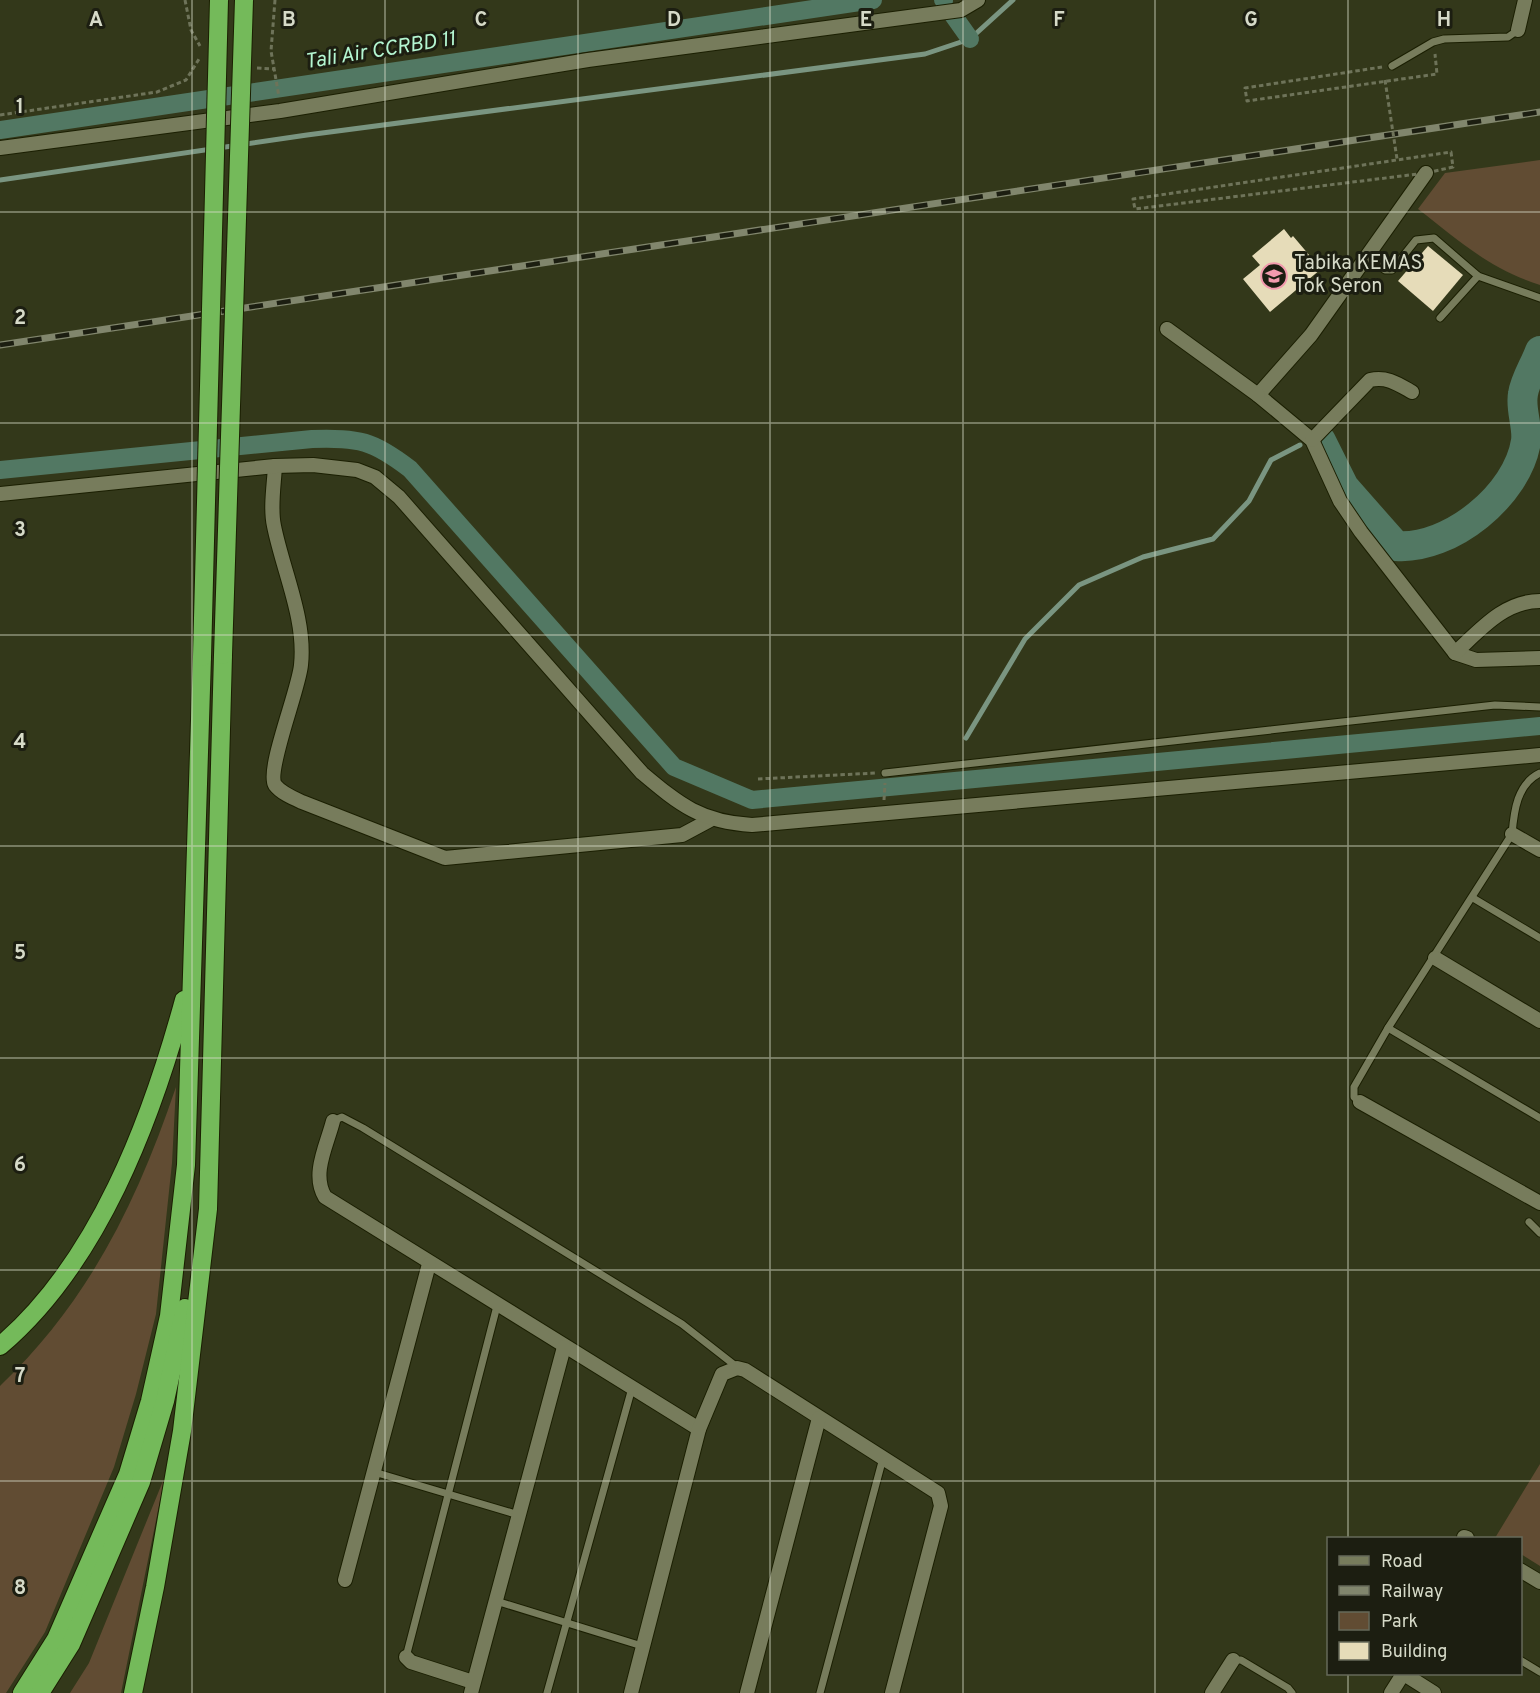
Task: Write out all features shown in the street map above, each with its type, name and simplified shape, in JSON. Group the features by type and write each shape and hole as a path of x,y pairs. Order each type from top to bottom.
{"highway":[{"path":"22,1693 56,1640 129,1474 150,1401 169,1316 186,1165 219,0"},
{"path":"133,1693 155,1587 182,1431 207,1209 244,0"},
{"path":"0,1346 16,1332 50,1293 95,1228 139,1140 166,1067 192,972"},
{"path":"40,1693 71,1644 141,1482 165,1401 182,1325 206,1165 214,987"}],"street":[{"path":"0,148 280,111 588,60 961,10 978,0"},
{"path":"1518,30 1525,0"},
{"path":"1258,395 1311,335 1426,173"},
{"path":"1167,328 1258,395 1312,440 1340,501 1355,525 1455,653 1476,660 1540,658"},
{"path":"1312,440 1370,380 1380,378 1394,381 1412,392"},
{"path":"0,494 275,466 344,467 375,477 399,497 642,773 681,804 710,820 752,825 1540,755"},
{"path":"275,466 273,524 302,651 298,684 274,762 272,776 274,784 282,792 356,824 445,858 682,835 710,820"},
{"path":"1455,653 1504,610 1529,601 1540,601"},
{"path":"1512,834 1540,850"},
{"path":"1435,958 1540,1021"},
{"path":"1360,1102 1540,1203"},
{"path":"333,1121 319,1173 320,1189 325,1197 429,1264 699,1429"},
{"path":"345,1580 429,1264"},
{"path":"406,1657 411,1662 472,1688 564,1347"},
{"path":"632,1693 642,1646 699,1429 722,1374 737,1368 745,1370 934,1489 940,1497 941,1506 892,1693"},
{"path":"747,1693 819,1418"},
{"path":"1522,1571 1540,1582"},
{"path":"1212,1693 1233,1660"},
{"path":"1391,1693 1403,1675"},
{"path":"1406,1675 1434,1693"}],"lane":[{"path":"1392,66 1433,42 1444,39 1508,37 1518,30"},
{"path":"1366,256 1385,270 1392,270 1416,240 1434,238 1478,276 1540,298"},
{"path":"1440,318 1478,276"},
{"path":"885,773 1495,705 1540,707"},
{"path":"1360,1102 1354,1097 1354,1087 1388,1028 1435,958 1512,834 1515,805 1530,778 1540,773"},
{"path":"1473,898 1540,938"},
{"path":"1388,1028 1540,1118"},
{"path":"333,1121 342,1117 363,1128 682,1324 737,1368"},
{"path":"1529,1222 1540,1233"},
{"path":"406,1657 497,1306"},
{"path":"547,1693 632,1388"},
{"path":"820,1693 883,1458"},
{"path":"374,1472 448,1492 519,1515"},
{"path":"494,1601 642,1646"},
{"path":"1233,1660 1241,1660 1288,1688 1292,1693"},
{"path":"1522,1661 1540,1672"}],"path":[{"path":"0,115 157,92 186,80 193,73 200,54 200,46 191,30 185,0"},
{"path":"275,0 271,51 279,100"},
{"path":"1392,66 1245,88 1247,100 1437,74 1433,42"},
{"path":"1385,80 1397,159"},
{"path":"1451,152 1453,166 1426,173 1135,209 1133,199 1397,159 1451,152"},
{"path":"758,779 885,773 884,814"}],"green space":[{"path":"1540,160 1540,285 1505,271 1490,262 1418,209 1445,173"},
{"path":"176,1087 172,1163 156,1314 136,1394 114,1467 45,1632 6,1693 0,1693 0,1386 60,1320 107,1248 145,1170"},
{"path":"1540,1464 1540,1566 1522,1555 1522,1537 1496,1537"},
{"path":"165,1476 121,1693 70,1693 89,1663"}],"building":[{"path":"1284,229 1291,238 1293,236 1321,269 1270,312 1243,279 1260,265 1252,256"},
{"path":"1428,246 1463,275 1433,311 1398,281"}],"waterway":[{"name":"Tali Air CCRBD 11","path":"0,130 873,0"},
{"path":"0,180 307,135 925,54 970,39 1013,0"},
{"path":"953,15 970,39"},
{"path":"1321,441 1344,487 1396,546 1417,545 1438,539 1459,529 1478,515 1496,499 1510,481 1520,461 1526,441 1522,406 1524,389 1540,351"},
{"path":"0,470 312,439 354,440 375,446 410,469 674,767 752,800 1540,726"},
{"path":"966,738 1025,639 1079,585 1143,557 1213,539 1249,501 1271,460 1300,445"}],"railway":[{"path":"0,345 1540,112"}],"place":[{"name":"Tabika KEMAS Tok Seron","path":"1274,276"}]}
